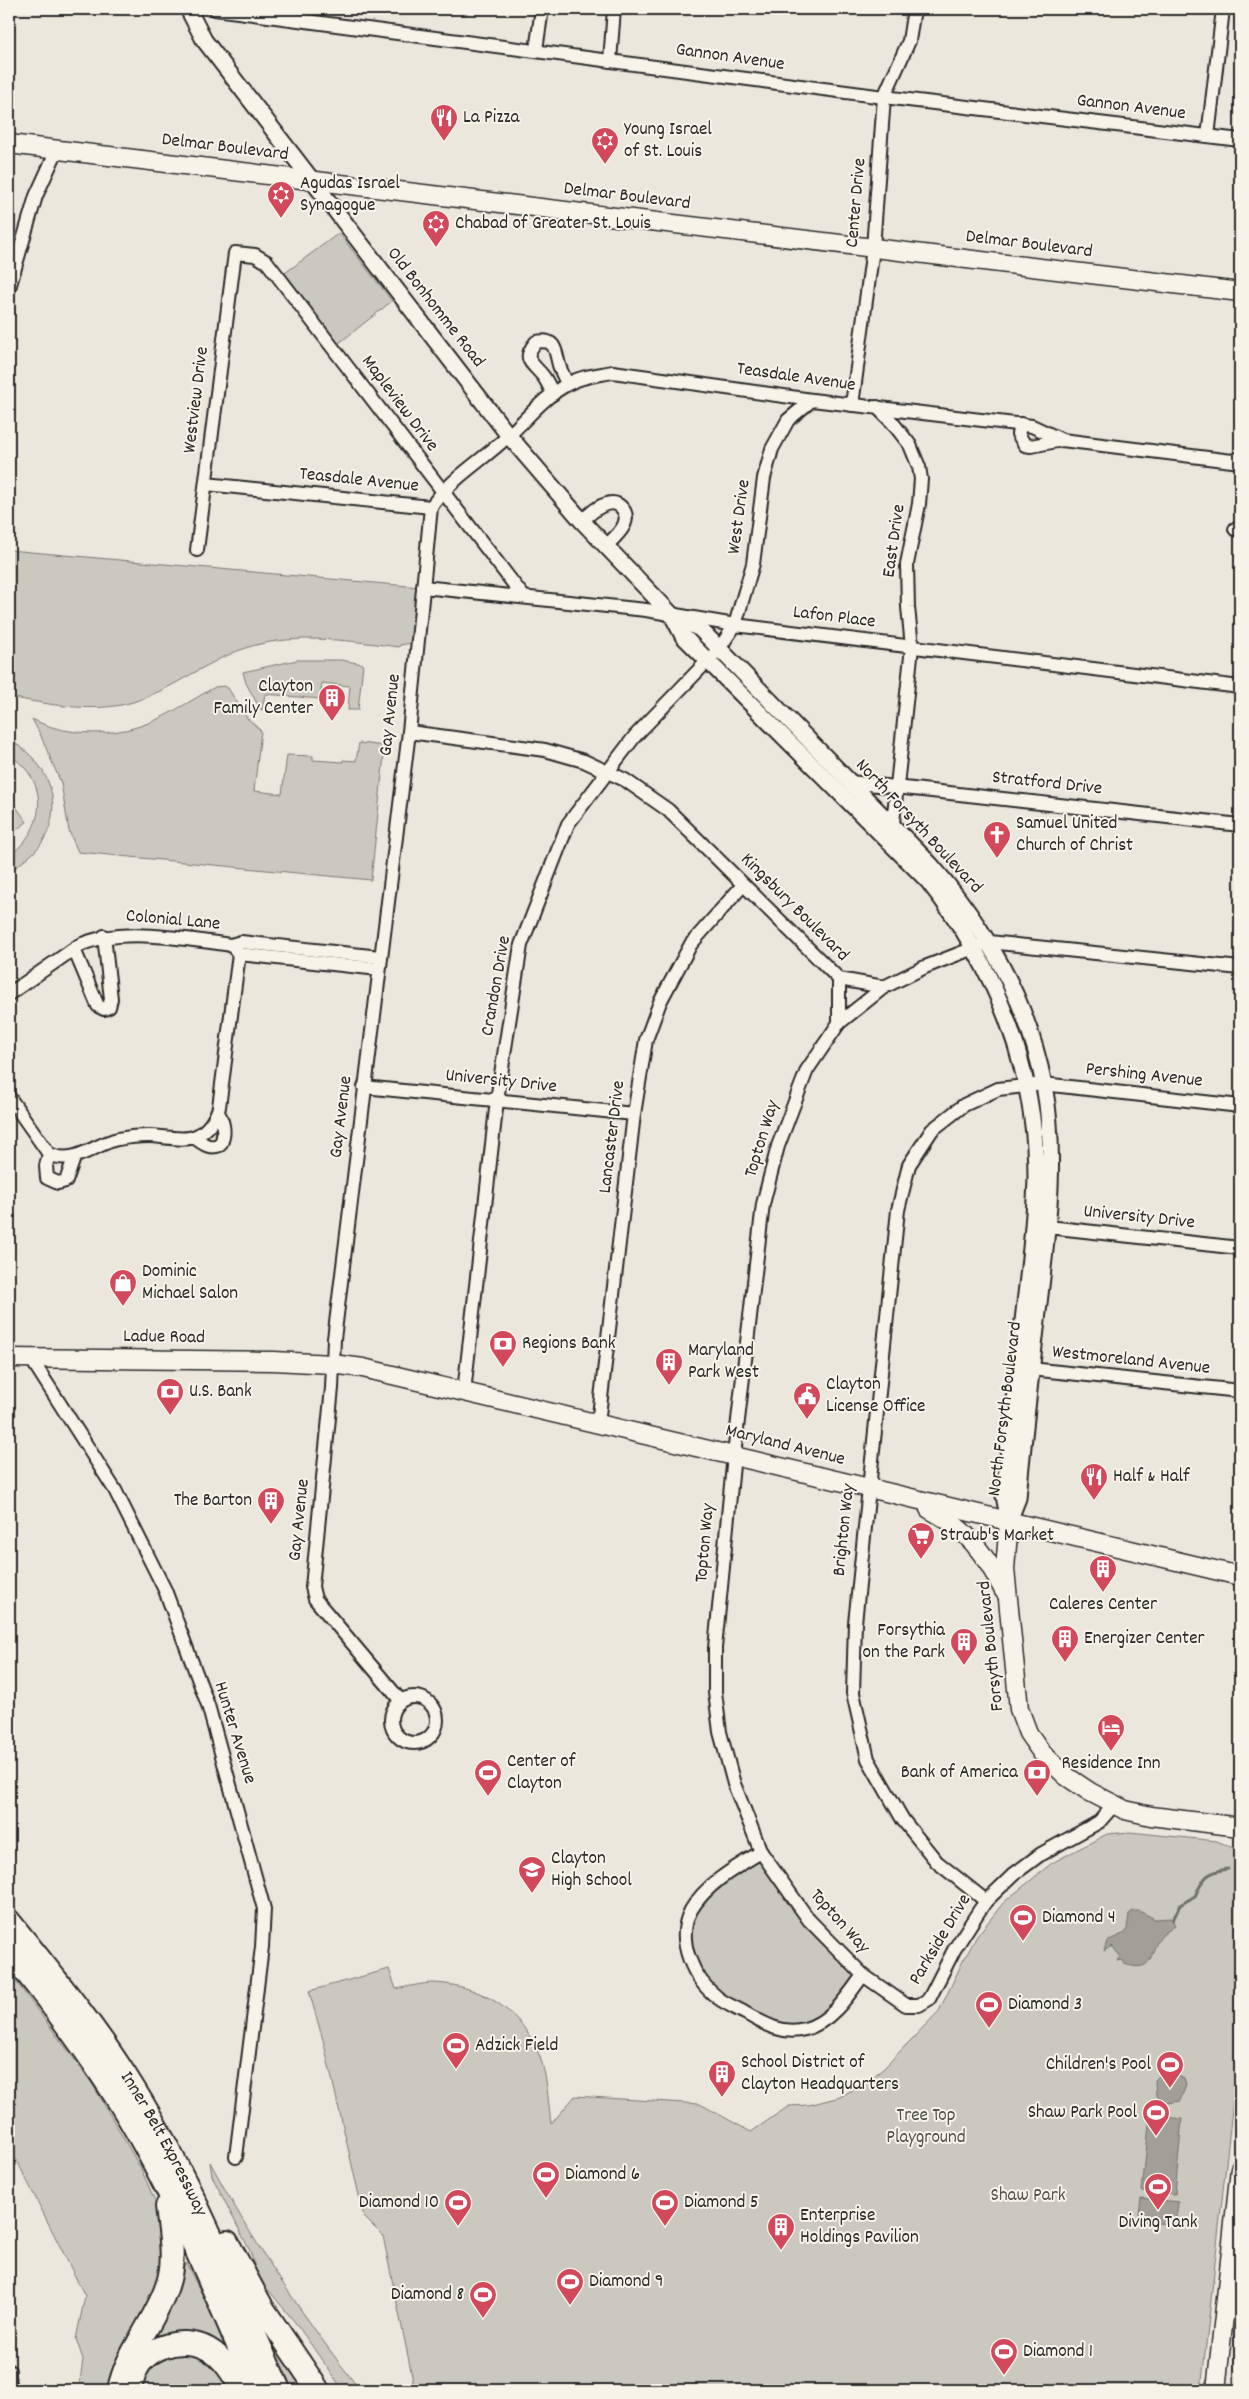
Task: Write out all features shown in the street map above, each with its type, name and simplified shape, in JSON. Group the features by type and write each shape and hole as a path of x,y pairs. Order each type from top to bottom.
{"highway":[{"name":"Inner Belt Expressway","path":"9,1921 84,2016 125,2076 163,2139 211,2239 279,2390"},
{"name":"Inner Belt Expressway","path":"9,1951 70,2029 96,2066 130,2121 164,2186 257,2390"},
{"path":"163,2139 234,2254 262,2307 318,2390"},
{"path":"119,2390 127,2362 161,2301 171,2270 172,2254 164,2186"},
{"path":"131,2390 134,2376 141,2363 150,2354 166,2346 184,2343 207,2349 216,2355 232,2373 242,2390"}],"main road":[{"name":"Delmar Boulevard","path":"9,144 1240,292"},
{"name":"Ladue Road","path":"9,1358 326,1363"},
{"name":"Maryland Avenue","path":"326,1363 363,1368 1240,1576"},
{"path":"908,1498 949,1520 971,1539 993,1571 1009,1600"},
{"name":"Forsyth Boulevard","path":"1008,1521 1005,1569 1019,1709 1028,1733 1042,1753 1066,1776 1114,1805 1151,1816 1240,1827"},
{"path":"1216,2390 1235,2266 1240,2168"}],"street":[{"name":"Old Bonhomme Road","path":"188,9 204,40 508,436 582,522 672,615"},
{"name":"Gannon Avenue","path":"215,9 884,97 1240,140"},
{"path":"536,50 542,9"},
{"path":"610,61 614,9"},
{"name":"Center Drive","path":"852,405 873,248 884,97 909,41 914,9"},
{"path":"1208,136 1223,9"},
{"path":"9,288 36,196 57,150"},
{"name":"Westview Drive","path":"197,550 235,254"},
{"name":"Mapleview Drive","path":"235,254 255,255 267,262 523,596"},
{"path":"553,394 543,376 532,365 528,356 529,350 536,342 544,340 552,344 557,352 559,365 567,384"},
{"name":"Teasdale Avenue","path":"206,484 431,507 442,491 508,436 553,394 567,384 581,378 613,372 812,400 1022,424 1040,428 1062,440"},
{"name":"West Drive","path":"719,649 735,625 753,564 764,478 772,449 788,420 812,400"},
{"name":"East Drive","path":"877,407 902,434 919,468 921,491 907,564 908,607 912,647 891,842"},
{"name":"Teasdale Avenue","path":"1022,424 1018,434 1024,445 1040,445 1062,440 1232,462 1240,458"},
{"path":"582,522 608,503 617,504 624,510 626,517 624,525 606,546"},
{"name":"Gay Avenue","path":"400,1700 315,1599 312,1587 332,1388 326,1363 334,1339 409,732 431,507"},
{"name":"Lafon Place","path":"423,586 523,596 735,625 1240,687"},
{"name":"North Forsyth Boulevard","path":"672,615 700,629 893,824 946,882 990,942 1019,1004 1044,1084 1050,1152 1025,1369 1018,1498 1008,1521"},
{"name":"North Forsyth Boulevard","path":"672,615 683,636 891,842 945,902 974,948 992,981 1007,1016 1026,1084 1034,1143 1040,1226"},
{"name":"Crandon Drive","path":"464,1392 497,1100 521,945 568,824 607,771 648,722 719,649"},
{"name":"Kingsbury Boulevard","path":"409,732 545,750 584,760 641,789 668,810 839,979 884,987"},
{"name":"Stratford Drive","path":"850,782 1240,825"},
{"name":"Lancaster Drive","path":"598,1424 634,1114 646,1040 660,1002 691,944 742,885"},
{"name":"Colonial Lane","path":"9,994 74,949 90,940 104,936 126,934 235,950"},
{"path":"74,949 98,1006 104,1009 110,1006 111,999 104,936"},
{"name":"Colonial Lane","path":"74,1158 110,1141 127,1138 194,1138 214,1148 220,1145 224,1138 224,1127 218,1112 235,950 241,942 263,951 379,963"},
{"path":"884,987 925,967 990,942 1240,968"},
{"path":"839,979 839,1023"},
{"name":"Topton Way","path":"884,987 839,1023 807,1070 778,1146 766,1194 734,1455 715,1648 715,1692 720,1732 734,1784 761,1852 808,1920 863,1975 901,2004 919,2005"},
{"name":"Brighton Way","path":"986,1901 937,1862 903,1820 868,1759 853,1693 855,1623 898,1210 909,1165 932,1130 964,1105 998,1089 1026,1084 1044,1084"},
{"name":"Pershing Avenue","path":"1044,1084 1240,1106"},
{"name":"University Drive","path":"364,1087 634,1114"},
{"path":"9,1097 49,1154 56,1157 74,1158 66,1181 58,1183 48,1178 46,1166 49,1154"},
{"path":"194,1138 212,1122 218,1112"},
{"name":"University Drive","path":"1040,1226 1240,1248"},
{"name":"Hunter Avenue","path":"30,1357 115,1490 165,1590 208,1705 264,1909 262,1947 236,2158"},
{"name":"Westmoreland Avenue","path":"1025,1369 1240,1391"},
{"name":"Parkside Drive","path":"919,2005 929,1999 954,1950 986,1901 1014,1874 1041,1854 1099,1822 1114,1805"},
{"path":"761,1852 720,1880 700,1897 691,1911 686,1925 687,1952 697,1974 705,1985 722,2000 766,2026 779,2030 796,2030 816,2025 825,2019 863,1975"},
{"path":"9,2371 9,2390"}],"green space":[{"path":"339,233 392,301 338,344 285,273"},
{"path":"9,550 419,587 412,643 400,645 399,647 326,639 270,642 237,651 148,696 118,706 71,707 9,697"},
{"path":"297,660 341,660 363,664 358,710 348,710 350,686 322,683 320,699 265,694 262,710 260,709 246,683 243,672"},
{"path":"224,686 228,688 247,718 261,731 254,791 282,794 287,755 313,756 313,760 356,761 359,743 385,746 371,880 78,852 69,831 61,783 32,719 57,728 85,733 127,730 159,718 215,687"},
{"path":"9,740 33,758 42,770 52,797 53,811 50,826 40,846 9,872 9,856 31,832 39,805 37,791 32,778 23,766 9,755"},
{"path":"9,797 27,822 9,835"},
{"name":"Shaw Park","path":"1130,1832 1217,1841 1240,1851 1240,2037 1201,2390 415,2390 383,2236 364,2217 323,2040 309,1991 389,1969 396,1989 434,1983 454,1985 473,1990 490,1998 520,2022 531,2038 545,2075 551,2124 575,2096 700,2104 751,2132 789,2106 809,2105 840,2097 866,2082 883,2069 939,2011 977,1936 1004,1902 1052,1863 1107,1834"},
{"path":"761,1852 784,1887 863,1975 834,2011 787,2031 705,1985 685,1940 700,1897"},
{"path":"9,1972 92,2083 141,2169 163,2219 167,2259 112,2390 79,2390 83,2359 76,2339 85,2296 9,2145"},
{"path":"210,2162 226,2192 280,2279 360,2390 343,2390 298,2326 262,2282 250,2251 212,2176"},
{"path":"186,2263 236,2361 224,2352 140,2357"},
{"path":"263,2325 313,2390 293,2390"},
{"path":"196,2350 238,2390 137,2390 140,2379 151,2361"}],"shaded area":[{"path":"1133,1911 1139,1911 1155,1919 1171,1918 1175,1925 1160,1938 1150,1960 1146,1964 1134,1966 1124,1964 1122,1960 1117,1961 1120,1956 1112,1946 1104,1951 1107,1941 1123,1934 1127,1929 1129,1914"},
{"name":"Children's Pool","path":"1161,2074 1177,2075 1184,2079 1186,2085 1180,2101 1168,2103 1156,2096 1155,2080"},
{"path":"1150,2115 1182,2119 1175,2194 1142,2191"},
{"name":"Diving Tank","path":"1141,2198 1178,2202 1176,2225 1138,2221"}],"waterway":[{"path":"1173,1920 1180,1905 1195,1896 1207,1876 1228,1869"}],"place":[{"name":"La Pizza","path":"444,142"},
{"name":"Young Israel of St. Louis","path":"605,165"},
{"name":"Agudas Israel Synagogue","path":"281,219"},
{"name":"Chabad of Greater St. Louis","path":"436,248"},
{"name":"Clayton Family Center","path":"332,722"},
{"name":"Samuel United Church of Christ","path":"997,859"},
{"name":"Dominic Michael Salon","path":"123,1307"},
{"name":"Regions Bank","path":"503,1368"},
{"name":"Maryland Park West","path":"669,1386"},
{"name":"U.S. Bank","path":"170,1416"},
{"name":"Clayton License Office","path":"807,1420"},
{"name":"Half & Half","path":"1094,1501"},
{"name":"The Barton","path":"271,1525"},
{"name":"Straub's Market","path":"921,1560"},
{"name":"Caleres Center","path":"1103,1593"},
{"name":"Energizer Center","path":"1065,1663"},
{"name":"Forsythia on the Park","path":"964,1666"},
{"name":"Residence Inn","path":"1111,1752"},
{"name":"Center of Clayton","path":"488,1797"},
{"name":"Bank of America","path":"1037,1797"},
{"name":"Clayton High School","path":"532,1894"},
{"name":"Diamond 4","path":"1023,1942"},
{"name":"Diamond 3","path":"989,2029"},
{"name":"Adzick Field","path":"456,2070"},
{"name":"Children's Pool","path":"1170,2089"},
{"name":"School District of Clayton Headquarters","path":"722,2098"},
{"name":"Shaw Park Pool","path":"1156,2137"},
{"name":"Diamond 6","path":"546,2199"},
{"name":"Diving Tank","path":"1158,2211"},
{"name":"Diamond 10","path":"458,2227"},
{"name":"Diamond 5","path":"665,2227"},
{"name":"Enterprise Holdings Pavilion","path":"781,2251"},
{"name":"Diamond 9","path":"570,2306"},
{"name":"Diamond 8","path":"483,2319"},
{"name":"Diamond 1","path":"1004,2376"}],"park label":[{"name":"Tree Top Playground","path":"926,2127"}]}
